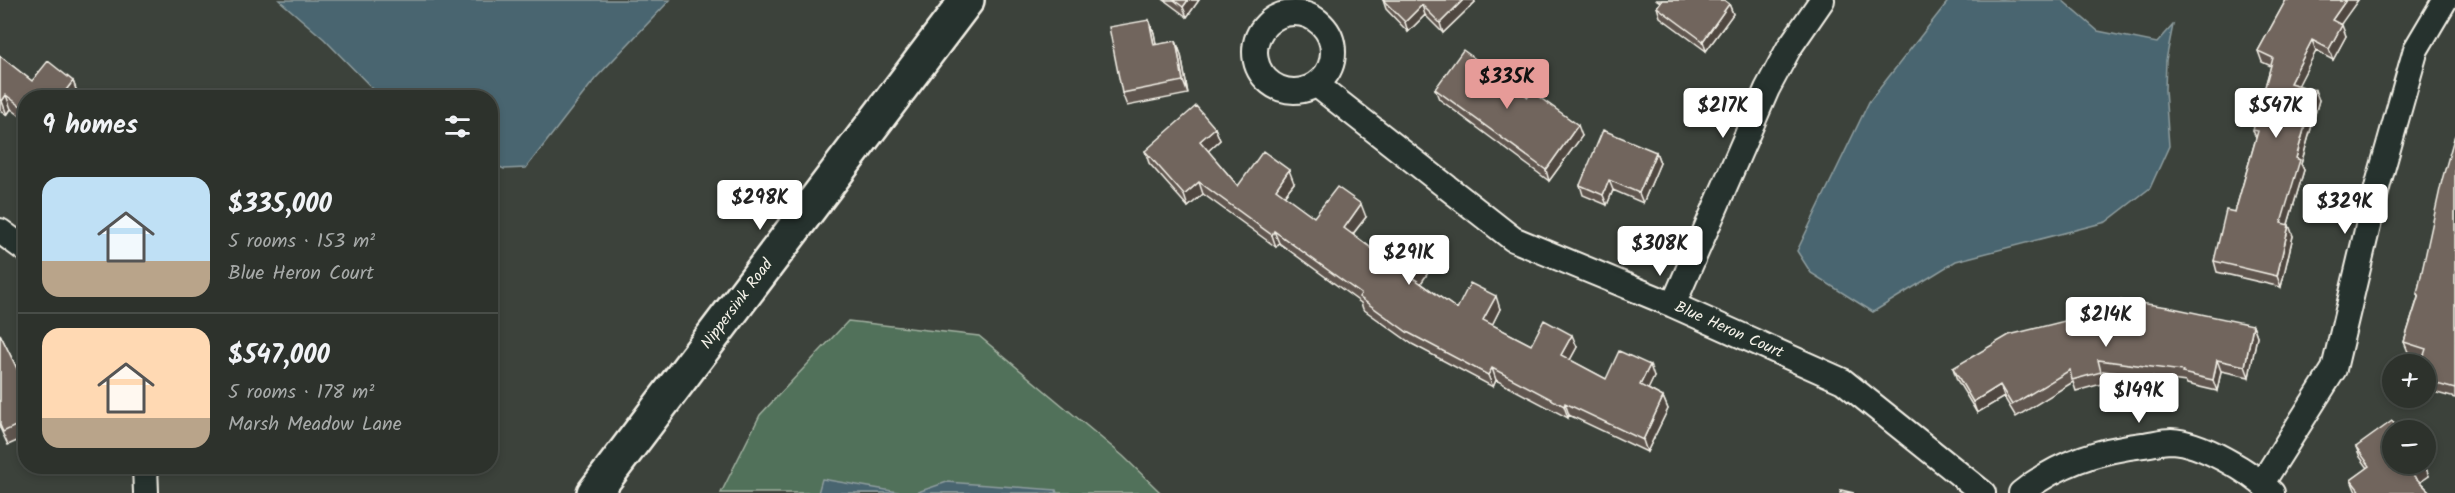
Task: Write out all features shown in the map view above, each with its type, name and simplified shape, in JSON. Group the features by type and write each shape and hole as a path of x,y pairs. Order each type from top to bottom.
{"street":[{"name":"Nippersink Road","path":"594,493 968,0"},
{"path":"1673,305 1767,89 1789,48 1822,0"},
{"path":"2021,493 2038,478 2083,458 2125,447 2172,441 2214,453 2267,488 2334,369 2378,184 2416,49 2445,0"},
{"name":"Blue Heron Court","path":"1317,85 1514,239 1673,305 1843,381 1983,493"},
{"path":"0,231 18,244"},
{"path":"145,474 146,493"}],"green space":[{"path":"848,321 979,336 1123,456 1161,493 721,493 760,415"}],"water":[{"path":"279,0 670,0 595,79 526,168 504,169 498,166 498,90 374,90 324,39"},
{"path":"1949,0 2062,0 2098,31 2157,43 2173,25 2166,60 2165,90 2169,146 2150,188 2106,222 1956,261 1873,312 1811,273 1797,251 1869,102"},
{"path":"822,479 904,493 818,493"},
{"path":"947,482 1056,490 1057,493 915,493"}],"building":[{"path":"1174,0 1188,0 1183,7"},
{"path":"1383,0 1463,0 1440,23 1422,5 1405,22"},
{"path":"1662,0 1724,0 1729,4 1703,41 1657,7"},
{"path":"2286,0 2346,0 2332,20 2342,25 2329,49 2312,40 2290,83 2315,90 2296,158 2300,160 2281,223 2289,225 2277,276 2214,261 2226,210 2235,212 2258,131 2253,130 2273,58 2258,51"},
{"path":"1149,20 1154,45 1176,41 1183,81 1122,93 1109,27"},
{"path":"1463,50 1528,97 1532,92 1578,125 1546,170 1435,89"},
{"path":"0,56 32,81 48,61 73,81 66,90 18,90 18,104 6,95 2,101 0,100"},
{"path":"1196,106 1215,128 1200,141 1238,186 1263,151 1289,170 1276,189 1314,217 1337,187 1361,204 1344,228 1386,259 1403,237 1428,255 1412,277 1457,309 1470,283 1496,296 1483,320 1531,345 1544,320 1572,335 1561,355 1606,379 1619,351 1650,365 1640,385 1663,397 1643,440 1565,403 1564,406 1492,368 1488,375 1407,332 1359,297 1361,294 1274,231 1272,235 1199,182 1184,195 1145,151"},
{"path":"1603,130 1656,152 1639,193 1609,180 1603,195 1580,185"},
{"path":"2455,135 2455,389 2436,384 2436,354 2424,354 2426,349 2404,342 2419,295 2417,294 2442,180"},
{"path":"2118,300 2168,307 2253,325 2245,366 2217,360 2213,380 2182,373 2183,371 2098,360 2101,372 2072,380 2070,370 2012,405 2000,385 1973,402 1953,368 2009,335 2117,308"},
{"path":"0,334 18,371 18,425 3,432 0,425"},
{"path":"2382,428 2382,474 2414,474 2431,493 2361,493 2351,480 2370,466 2356,447"}]}
